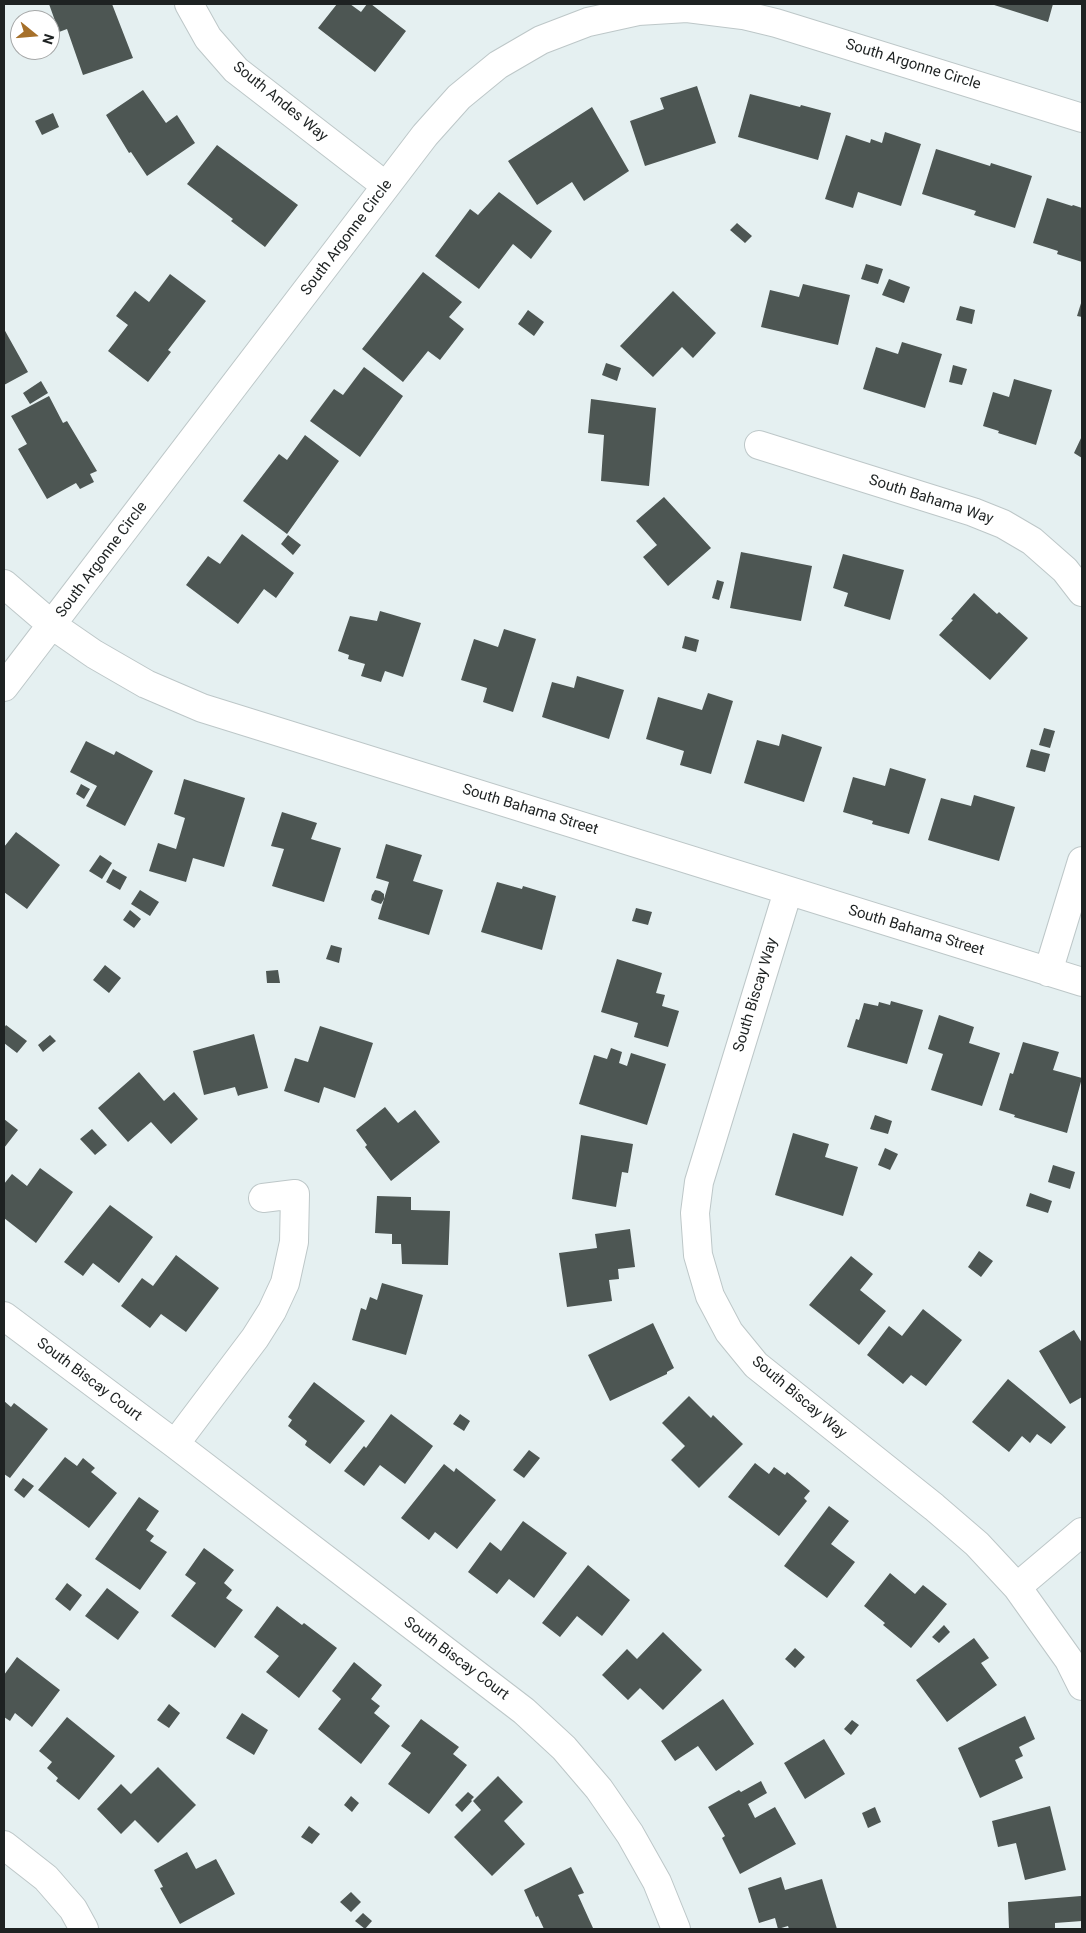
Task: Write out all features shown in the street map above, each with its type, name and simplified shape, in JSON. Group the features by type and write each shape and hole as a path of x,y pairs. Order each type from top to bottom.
{"street":[{"name":"South Andes Way","path":"190,4 208,38 236,70 386,186"},
{"name":"South Argonne Circle","path":"4,687 425,135 459,97 498,65 542,40 588,22 638,11 687,8 744,9 776,22 1082,118"},
{"name":"South Bahama Way","path":"759,445 973,512 1003,524 1032,541 1064,570 1082,592"},
{"name":"South Bahama Street","path":"4,584 52,625 94,654 146,684 202,708 1082,982"},
{"path":"1048,972 1082,861"},
{"name":"South Biscay Way","path":"788,891 699,1182 695,1213 698,1255 710,1296 729,1332 756,1365 934,1507 977,1544 1017,1587 1069,1660 1082,1686"},
{"path":"175,1444 255,1338 272,1311 285,1283 294,1242 295,1194 263,1198"},
{"name":"South Biscay Court","path":"4,1316 175,1444 524,1711 564,1748 600,1789 630,1834 657,1882 676,1929"},
{"path":"1017,1587 1082,1532"},
{"path":"4,1845 46,1878 73,1910 84,1929"}],"building":[{"path":"49,4 112,4 133,58 83,75 67,29 60,32 60,10 51,10"},
{"path":"337,4 350,4 361,12 367,4 371,4 406,31 375,72 318,28"},
{"path":"991,4 1053,4 1048,22"},
{"path":"697,86 716,143 645,166 630,121 664,109 660,98"},
{"path":"143,90 166,123 177,115 195,143 147,176 131,152 129,153 106,115"},
{"path":"750,94 831,113 818,160 738,137"},
{"path":"592,107 629,171 584,201 572,182 537,205 508,161"},
{"path":"53,113 59,127 42,135 35,121"},
{"path":"885,132 921,144 901,206 858,192 853,208 825,199 846,135 870,143 871,139 882,143"},
{"path":"217,145 298,205 265,247 231,221 233,219 187,184"},
{"path":"936,149 990,166 991,163 1032,176 1015,228 974,215 976,211 922,194"},
{"path":"499,192 552,231 531,259 513,244 479,289 435,256 470,209 478,215"},
{"path":"1047,198 1082,208 1082,262 1057,254 1058,251 1033,243"},
{"path":"737,223 752,236 745,243 730,230"},
{"path":"866,264 883,269 878,284 861,279"},
{"path":"423,272 462,302 449,317 464,329 440,360 428,351 403,382 362,349"},
{"path":"170,274 206,301 168,350 171,352 148,382 108,351 128,325 116,316 135,291 149,302"},
{"path":"889,279 910,287 904,303 882,295"},
{"path":"803,284 850,295 838,345 761,327 770,290 799,297"},
{"path":"673,291 716,333 693,358 682,347 653,377 620,346"},
{"path":"1082,300 1082,317 1077,316"},
{"path":"960,306 975,310 972,324 956,320"},
{"path":"528,310 544,322 534,336 518,324"},
{"path":"4,329 28,372 4,385"},
{"path":"902,342 942,354 925,408 863,389 876,347 898,354"},
{"path":"606,363 621,368 617,381 602,375"},
{"path":"953,365 967,369 962,385 949,382"},
{"path":"364,367 403,396 360,457 310,421 334,389 343,395"},
{"path":"1014,379 1052,390 1036,445 998,433 999,431 983,426 993,392 1009,397"},
{"path":"41,381 48,393 30,404 23,393"},
{"path":"49,396 63,423 67,421 97,471 90,474 94,482 80,489 76,483 47,499 18,449 27,444 11,416"},
{"path":"591,399 656,408 649,486 601,481 604,435 588,433"},
{"path":"305,435 339,461 287,534 243,501 279,454 287,460"},
{"path":"1082,436 1082,458 1074,453"},
{"path":"664,497 711,548 668,586 643,557 657,545 636,521"},
{"path":"242,534 294,573 276,598 264,589 238,624 186,585 208,556 220,564"},
{"path":"288,535 301,545 293,555 281,544"},
{"path":"741,552 812,566 801,621 730,608"},
{"path":"843,554 904,570 890,620 844,606 848,593 833,588"},
{"path":"717,580 724,582 719,600 712,598"},
{"path":"974,593 1028,638 990,680 939,635"},
{"path":"380,611 421,623 403,677 385,671 381,682 361,676 365,664 348,659 349,655 338,651 350,616 377,621"},
{"path":"504,629 536,639 513,712 483,702 487,688 461,680 474,639 498,647"},
{"path":"685,636 699,640 696,652 682,648"},
{"path":"577,676 624,690 609,739 542,717 552,682 574,688"},
{"path":"708,693 733,701 711,774 680,765 684,751 646,739 658,697 702,710"},
{"path":"1044,728 1055,731 1050,748 1039,745"},
{"path":"782,734 822,747 804,802 744,783 757,740 779,746"},
{"path":"86,741 114,755 116,751 153,771 125,826 86,806 97,786 70,772"},
{"path":"1031,749 1050,754 1045,772 1026,767"},
{"path":"890,768 926,779 909,834 872,824 873,821 843,812 853,777 885,786"},
{"path":"184,779 245,798 224,867 193,858 186,882 149,871 158,843 176,849 185,818 174,814"},
{"path":"81,784 90,789 84,799 76,794"},
{"path":"974,795 1015,807 999,861 928,840 941,798 971,806"},
{"path":"282,812 317,823 311,839 341,848 324,902 272,886 284,849 271,846"},
{"path":"16,832 60,865 27,909 4,892 4,847"},
{"path":"386,844 422,855 413,881 443,890 429,935 378,919 389,882 376,878"},
{"path":"100,855 112,863 102,879 89,871"},
{"path":"113,869 127,877 120,890 106,882"},
{"path":"497,882 522,889 523,886 556,896 542,950 481,932"},
{"path":"140,890 159,902 150,916 131,904"},
{"path":"375,890 384,894 381,904 371,900"},
{"path":"636,908 652,912 648,925 632,921"},
{"path":"130,910 141,919 134,928 123,920"},
{"path":"331,945 342,948 339,963 326,959"},
{"path":"617,959 662,973 656,993 665,995 662,1006 679,1011 668,1047 634,1037 638,1023 601,1012"},
{"path":"105,965 121,978 109,993 93,980"},
{"path":"278,970 280,983 267,983 266,971"},
{"path":"891,1001 923,1010 907,1064 847,1047 856,1019 859,1020 864,1003 878,1006 879,1002 890,1005"},
{"path":"939,1015 974,1027 969,1043 1000,1053 982,1106 931,1090 943,1054 928,1049"},
{"path":"6,1025 27,1041 17,1053 4,1043 4,1028"},
{"path":"320,1026 373,1043 355,1098 324,1087 319,1103 284,1091 295,1058 308,1062"},
{"path":"254,1034 268,1088 238,1096 235,1087 204,1095 193,1051"},
{"path":"50,1035 56,1041 43,1052 38,1045"},
{"path":"1023,1042 1059,1052 1053,1070 1082,1078 1067,1133 1014,1117 1015,1115 999,1110 1010,1073 1013,1074"},
{"path":"611,1048 622,1052 619,1063 627,1066 631,1053 666,1064 647,1125 579,1104 594,1055 607,1059"},
{"path":"139,1072 164,1101 174,1092 198,1119 171,1144 151,1122 128,1142 98,1108"},
{"path":"385,1107 398,1123 415,1110 440,1142 391,1181 365,1147 367,1145 356,1130"},
{"path":"875,1115 892,1121 888,1134 870,1129"},
{"path":"4,1119 18,1130 4,1148"},
{"path":"92,1129 107,1145 95,1155 80,1139"},
{"path":"793,1133 829,1144 825,1157 858,1167 843,1216 775,1195"},
{"path":"581,1135 633,1144 628,1173 622,1172 616,1207 572,1199"},
{"path":"885,1148 898,1154 890,1170 878,1165"},
{"path":"1053,1165 1075,1172 1070,1189 1048,1182"},
{"path":"40,1168 73,1192 36,1243 4,1218 4,1184 12,1174 27,1186"},
{"path":"1030,1193 1052,1201 1048,1213 1026,1206"},
{"path":"377,1196 411,1197 411,1210 450,1211 448,1265 402,1264 401,1244 392,1244 392,1234 375,1233"},
{"path":"110,1205 153,1237 119,1283 93,1263 83,1276 64,1262"},
{"path":"630,1229 635,1267 618,1269 619,1279 609,1280 612,1301 567,1307 559,1253 597,1248 595,1234"},
{"path":"979,1251 993,1261 981,1277 968,1267"},
{"path":"176,1255 219,1288 186,1332 161,1314 150,1328 121,1306 142,1278 153,1286"},
{"path":"851,1256 873,1274 860,1290 886,1311 859,1345 809,1305"},
{"path":"382,1283 423,1295 406,1355 352,1340 361,1308 366,1310 370,1297 377,1300"},
{"path":"923,1309 962,1340 926,1386 911,1375 903,1384 867,1355 889,1326 902,1336"},
{"path":"653,1323 674,1368 667,1372 667,1374 610,1401 588,1355"},
{"path":"1074,1330 1082,1343 1082,1397 1070,1404 1039,1351"},
{"path":"1008,1379 1066,1427 1051,1444 1037,1434 1030,1443 1022,1436 1009,1452 972,1422"},
{"path":"314,1382 365,1421 330,1464 305,1445 307,1441 288,1426 292,1420 288,1417"},
{"path":"689,1396 711,1418 713,1415 743,1444 699,1488 671,1460 685,1446 662,1423"},
{"path":"4,1401 11,1407 14,1403 48,1429 10,1478 4,1474"},
{"path":"391,1414 433,1446 405,1484 380,1465 364,1486 344,1471 364,1446 366,1448"},
{"path":"460,1414 470,1421 464,1431 453,1424"},
{"path":"529,1450 540,1458 524,1478 513,1470"},
{"path":"65,1457 77,1466 83,1458 95,1468 91,1472 117,1493 89,1528 38,1490"},
{"path":"755,1463 769,1474 774,1467 785,1475 787,1472 810,1491 804,1498 807,1501 779,1536 728,1497"},
{"path":"444,1464 454,1472 456,1468 496,1500 457,1549 435,1532 429,1540 401,1518"},
{"path":"23,1478 34,1486 24,1498 14,1490"},
{"path":"139,1497 159,1511 146,1530 154,1536 150,1541 167,1552 140,1590 95,1559"},
{"path":"829,1506 849,1521 831,1544 855,1562 827,1598 784,1566"},
{"path":"523,1521 567,1553 534,1598 509,1579 497,1594 468,1572 490,1542 501,1551"},
{"path":"204,1548 234,1570 224,1583 232,1590 226,1598 243,1610 215,1648 171,1616 196,1583 185,1575"},
{"path":"588,1565 630,1600 602,1636 577,1616 560,1637 542,1623"},
{"path":"890,1573 915,1594 923,1585 947,1604 911,1648 883,1625 885,1623 864,1606"},
{"path":"67,1583 82,1595 70,1611 55,1599"},
{"path":"107,1588 139,1612 118,1640 85,1616"},
{"path":"277,1606 302,1625 304,1623 337,1648 299,1698 266,1672 279,1656 254,1637"},
{"path":"944,1625 950,1632 939,1643 932,1637"},
{"path":"663,1632 702,1670 663,1710 640,1688 628,1700 602,1675 627,1649 637,1659"},
{"path":"974,1638 989,1658 981,1663 997,1685 947,1722 916,1680"},
{"path":"795,1648 805,1657 795,1668 785,1659"},
{"path":"17,1657 60,1690 32,1727 15,1713 10,1721 4,1717 4,1675"},
{"path":"354,1662 382,1685 371,1699 380,1706 374,1713 390,1726 361,1764 318,1729 341,1699 332,1691"},
{"path":"723,1699 754,1744 716,1771 698,1746 675,1761 661,1741"},
{"path":"169,1704 180,1713 169,1728 157,1720"},
{"path":"242,1713 268,1730 254,1755 226,1738"},
{"path":"1025,1716 1035,1739 1019,1747 1023,1756 1015,1760 1023,1778 980,1798 958,1748"},
{"path":"67,1717 115,1756 79,1800 56,1781 58,1778 47,1768 52,1762 39,1751"},
{"path":"421,1719 459,1747 453,1754 467,1765 429,1814 388,1784 411,1753 401,1746"},
{"path":"852,1720 859,1725 851,1735 844,1729"},
{"path":"824,1739 845,1774 805,1799 784,1763"},
{"path":"158,1767 196,1805 158,1843 135,1820 121,1834 97,1809 121,1784 131,1794"},
{"path":"498,1776 523,1802 504,1821 525,1844 492,1876 454,1837 481,1810 473,1801"},
{"path":"761,1781 767,1793 748,1804 755,1818 775,1807 796,1844 740,1874 722,1838 725,1836 708,1807 739,1790 741,1792"},
{"path":"468,1792 474,1797 462,1812 455,1805"},
{"path":"351,1796 359,1803 352,1812 344,1805"},
{"path":"1050,1806 1066,1870 1025,1880 1016,1843 998,1847 992,1821"},
{"path":"875,1807 881,1822 868,1828 862,1813"},
{"path":"309,1826 320,1834 312,1844 301,1837"},
{"path":"187,1852 196,1869 216,1859 235,1894 180,1924 160,1888 163,1887 154,1870"},
{"path":"571,1867 584,1893 578,1895 593,1928 544,1929 538,1916 536,1917 524,1890"},
{"path":"781,1877 785,1890 822,1879 837,1929 789,1929 788,1926 778,1929 775,1918 759,1923 748,1888"},
{"path":"351,1892 361,1902 351,1912 340,1902"},
{"path":"1081,1896 1082,1921 1055,1923 1055,1929 1009,1929 1008,1902"},
{"path":"363,1913 372,1921 365,1929 355,1921"}]}
